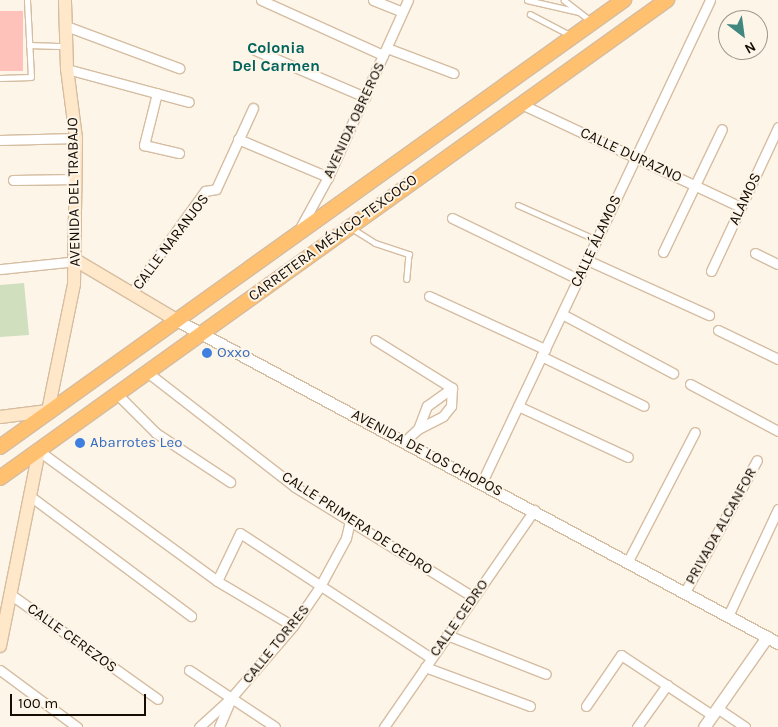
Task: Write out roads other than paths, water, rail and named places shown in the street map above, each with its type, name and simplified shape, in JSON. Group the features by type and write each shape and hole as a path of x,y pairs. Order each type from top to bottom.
{"highway":[{"name":"CARRETERA MÉXICO-TEXCOCO","path":"0,447 624,0"},
{"name":"CARRETERA MÉXICO-TEXCOCO","path":"0,478 667,0"}],"main road":[{"name":"AVENIDA DEL TRABAJO","path":"48,411 77,261 76,138 67,69 65,0"},
{"name":"AVENIDA DE LOS CHOPOS","path":"77,261 178,321"},
{"path":"0,417 48,411"},
{"path":"0,646 2,628 39,451"}],"street":[{"path":"261,0 385,51 453,72"},
{"path":"373,0 402,12"},
{"name":"AVENIDA OBREROS","path":"295,237 328,178 408,0"},
{"name":"CALLE ÁLAMOS","path":"482,482 710,0"},
{"path":"66,26 179,68"},
{"path":"256,50 365,97"},
{"path":"67,69 189,102"},
{"path":"157,93 144,145 179,153"},
{"name":"CALLE DURAZNO","path":"521,104 741,207"},
{"name":"CALLE NARANJOS","path":"131,294 205,191 216,189 253,108"},
{"name":"ALAMOS","path":"711,271 778,127"},
{"path":"663,252 722,129"},
{"path":"0,140 76,138"},
{"path":"238,139 328,178"},
{"path":"13,180 76,180"},
{"path":"452,218 578,279"},
{"path":"755,253 777,261"},
{"path":"587,260 710,315"},
{"path":"0,269 77,261"},
{"path":"428,296 644,406"},
{"path":"562,314 673,373"},
{"name":"AVENIDA DE LOS CHOPOS","path":"178,321 199,334 406,440 778,643"},
{"path":"718,330 778,360"},
{"path":"375,340 452,388"},
{"name":"CALLE PRIMERA DE CEDRO","path":"147,372 295,486 473,597"},
{"path":"690,384 778,431"},
{"path":"406,440 418,429 443,416 451,406 452,388"},
{"path":"418,429 426,406 452,388"},
{"path":"117,394 156,433 230,482"},
{"path":"518,406 628,457"},
{"path":"628,561 695,432"},
{"path":"39,451 217,581 292,626"},
{"name":"PRIVADA ALCANFOR","path":"685,592 757,460"},
{"path":"30,496 191,616"},
{"path":"728,616 778,509"},
{"name":"CALLE CEDRO","path":"384,727 534,510"},
{"name":"CALLE TORRES","path":"199,727 231,698 292,626 319,588 346,538 350,520"},
{"name":"CALLE TORRES","path":"217,581 240,533 319,588"},
{"path":"319,588 431,658"},
{"name":"CALLE CEREZOS","path":"10,594 158,699"},
{"path":"447,635 546,674"},
{"path":"704,727 767,637"},
{"path":"586,706 621,655 667,685 745,727"},
{"path":"425,667 530,706"},
{"path":"0,670 77,727"},
{"path":"190,670 275,727"},
{"path":"637,727 667,685"},
{"name":"CALLE TORRES","path":"219,727 231,698"}],"lane":[{"path":"0,78 31,77 27,0"},
{"path":"527,0 579,12"},
{"path":"564,0 593,23"},
{"path":"530,14 574,36"},
{"path":"29,45 66,46"},
{"path":"518,205 597,240"},
{"path":"349,227 375,243 409,254 407,279"}],"place":[{"name":"Oxxo","path":"207,353"},
{"name":"Abarrotes Leo","path":"80,443"}],"district":[{"name":"Colonia Del Carmen","path":"276,57"}]}
